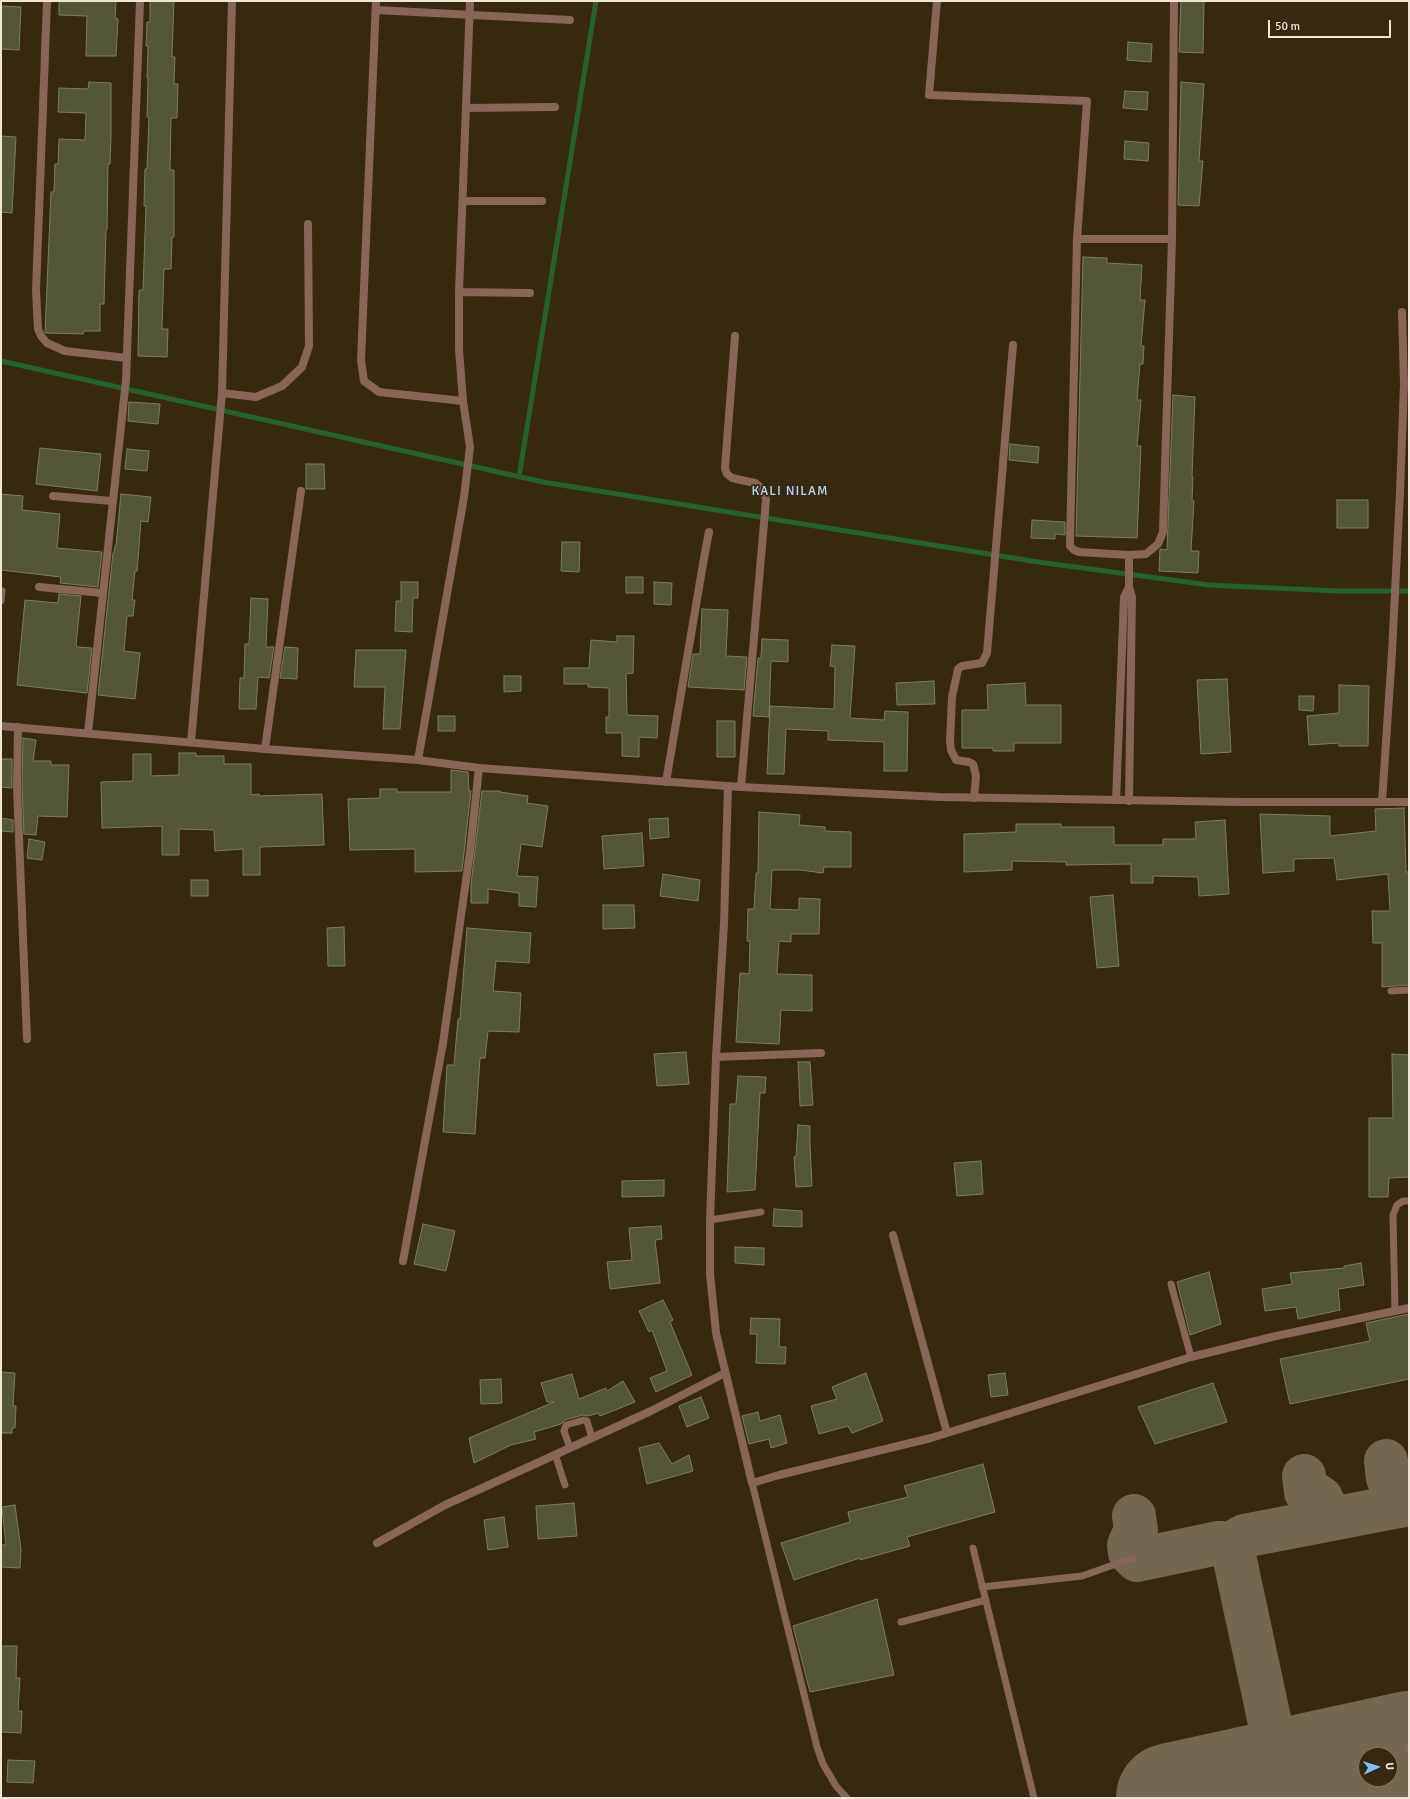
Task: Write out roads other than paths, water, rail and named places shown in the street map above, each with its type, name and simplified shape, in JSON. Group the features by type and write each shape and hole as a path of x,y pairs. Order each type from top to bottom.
{"street":[{"path":"47,1 36,290 38,329 40,336 47,343 65,351 128,358"},
{"path":"88,733 112,501 125,398 128,358 140,1"},
{"path":"191,742 222,393 232,1"},
{"path":"376,1 361,360 364,381 379,392 464,401"},
{"path":"418,760 464,497 470,447 459,349 459,292 470,1"},
{"path":"937,1 929,95 1087,101 1077,240 1070,546 1079,552 1129,555 1146,554 1158,544 1162,532 1172,239 1174,1"},
{"path":"376,10 570,20"},
{"path":"466,108 555,107"},
{"path":"462,201 542,201"},
{"path":"222,393 256,396 282,386 302,366 309,346 308,224"},
{"path":"1077,240 1172,239"},
{"path":"459,292 530,293"},
{"path":"1382,802 1388,724 1399,507 1404,384 1402,312"},
{"path":"734,336 725,468 727,474 732,478 755,483 764,490 766,500 741,787"},
{"path":"974,798 976,776 973,764 956,760 951,750 952,697 958,669 962,666 982,662 987,653 1013,345"},
{"path":"265,749 301,491"},
{"path":"53,496 112,501"},
{"path":"666,782 709,532"},
{"path":"1129,555 1129,587 1132,597 1129,801"},
{"path":"39,587 103,593"},
{"path":"1116,800 1124,597 1129,587"},
{"path":"1121,671 1131,671"},
{"path":"1,726 265,749 418,760 479,768 741,787 974,798 1129,801 1409,802"},
{"path":"18,728 17,787 27,1039"},
{"path":"402,1261 443,1043 470,852 479,768"},
{"path":"728,786 724,923 716,1057 710,1220 710,1274 716,1333 752,1483 947,1433 1191,1357 1276,1336 1409,1308"},
{"path":"716,1057 821,1053"},
{"path":"893,1234 947,1433"},
{"path":"377,1543 445,1505 651,1411 725,1373"}],"lane":[{"path":"1,601 2,591"},
{"path":"1391,991 1409,990"},
{"path":"1396,1311 1393,1215 1396,1205 1402,1201 1409,1201"},
{"path":"710,1220 761,1212"},
{"path":"1171,1284 1191,1357"},
{"path":"570,1448 564,1431 566,1426 584,1420 587,1421 592,1438"},
{"path":"555,1454 565,1485"},
{"path":"752,1483 817,1746 823,1764 836,1786 847,1798"},
{"path":"973,1548 1034,1798"},
{"path":"982,1587 1082,1576 1133,1558"},
{"path":"901,1622 986,1600"}],"waterway":[{"path":"519,477 596,1"},
{"path":"1,361 543,482 1038,562 1209,585 1338,591 1409,591"}],"district":[{"name":"KALI NILAM","path":"790,492"}]}
